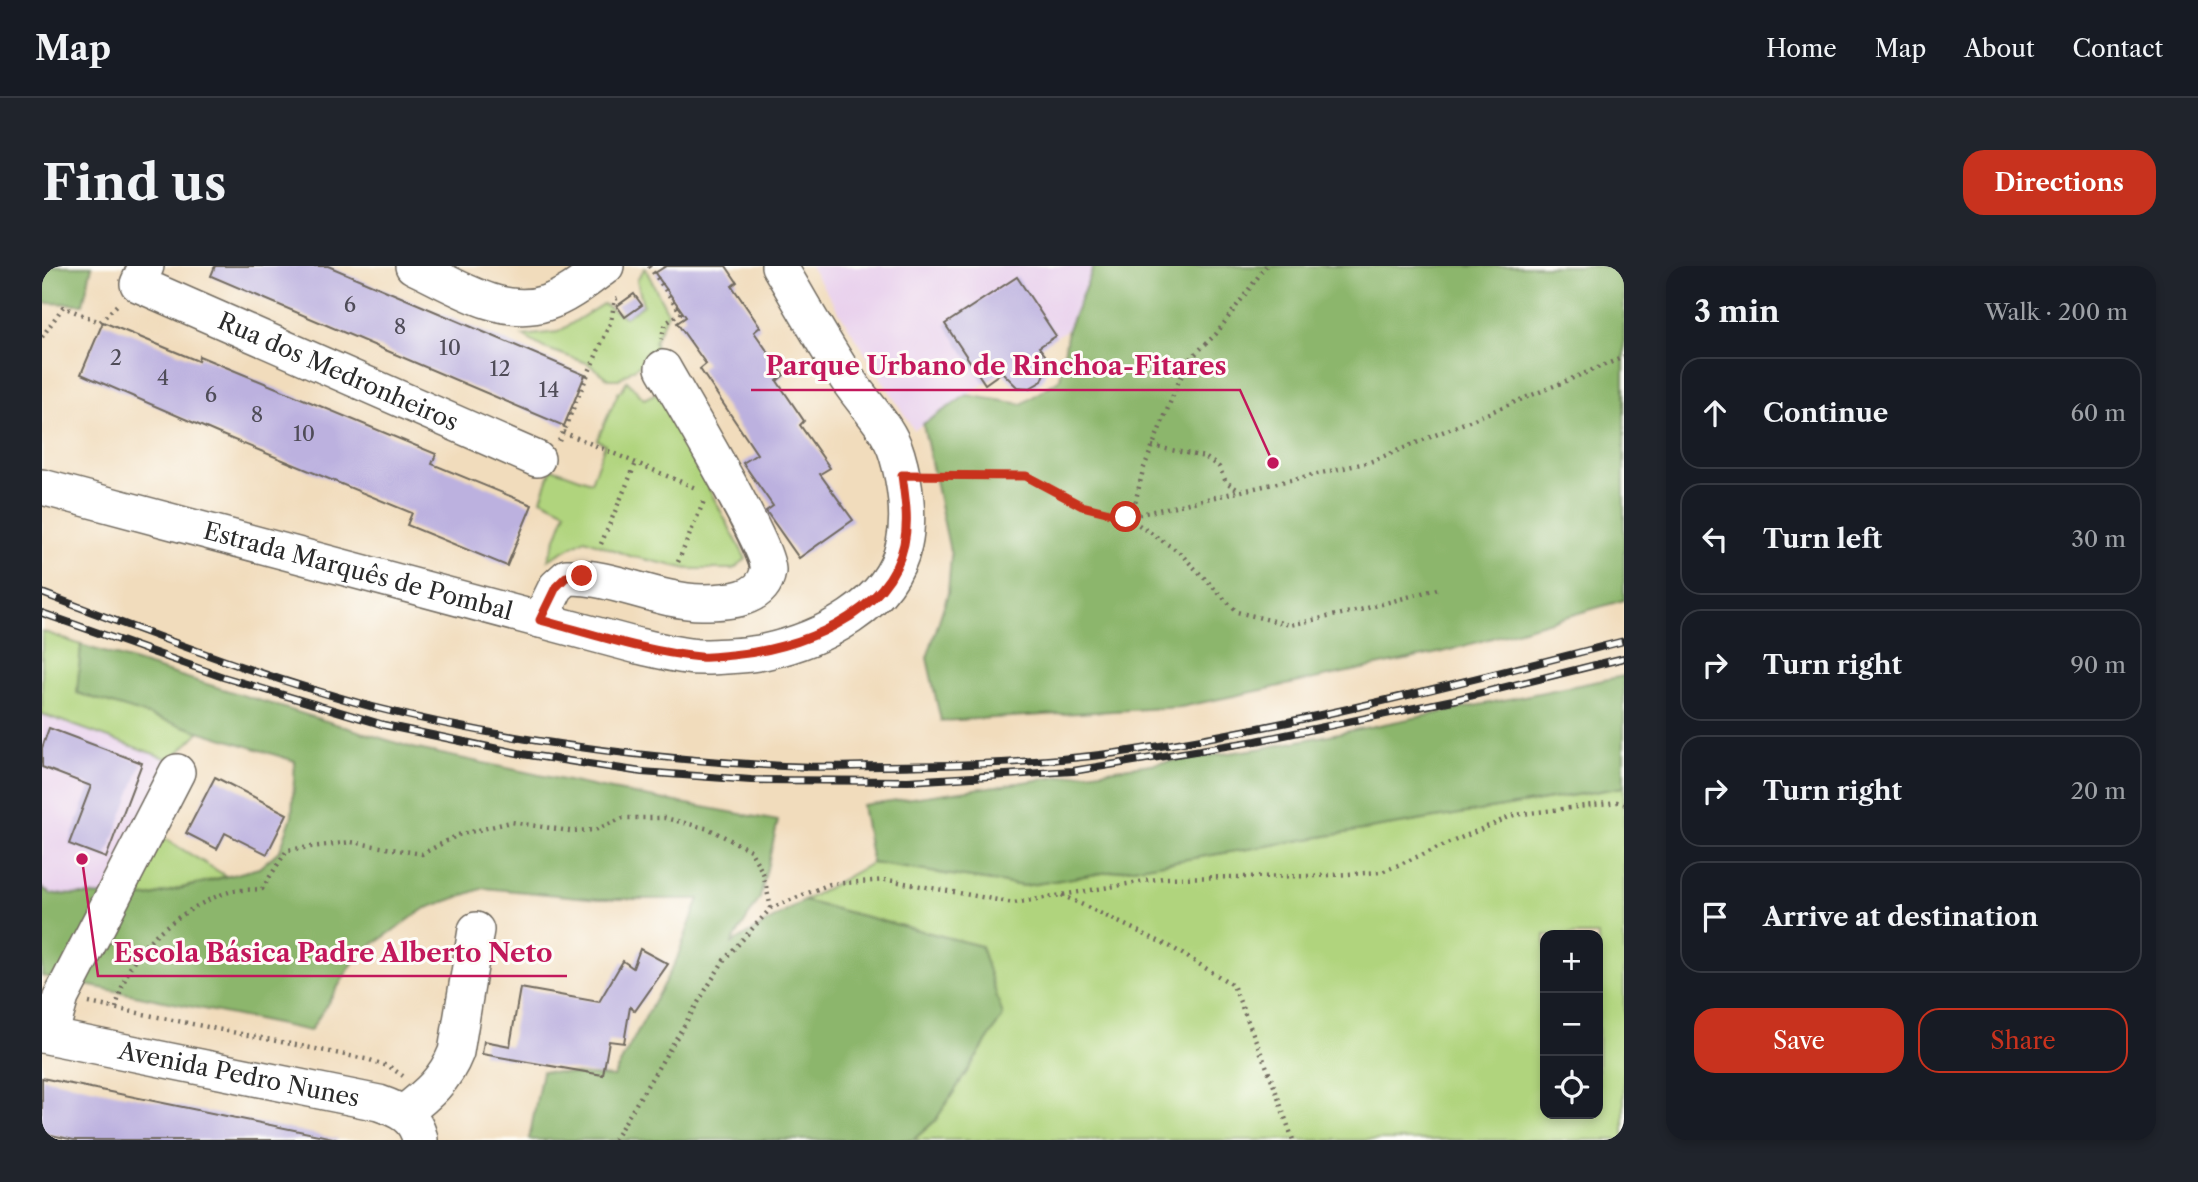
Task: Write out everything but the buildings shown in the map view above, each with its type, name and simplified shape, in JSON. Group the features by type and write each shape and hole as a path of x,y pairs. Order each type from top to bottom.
{"street":[{"path":"412,266 487,301 517,307 546,304 571,290 615,280"},
{"name":"Estrada Marquês de Pombal","path":"42,486 638,646 703,657 763,652 801,641 831,628 863,607 887,583 904,546 907,523 902,475 890,437 847,379 779,266"},
{"name":"Rua dos Medronheiros","path":"142,275 537,459"},
{"path":"540,620 556,587 566,577 582,576 671,599 701,602 746,599 760,587 768,574 768,562 747,519 663,368"},
{"path":"46,1035 61,997 177,772"},
{"path":"411,1112 435,1090 456,1052 476,930"},
{"name":"Avenida Pedro Nunes","path":"46,1035 379,1103 411,1112"}],"path":[{"path":"649,266 681,313 666,323 660,342 663,368"},
{"path":"1129,516 1152,446 1191,358 1216,334 1266,266"},
{"path":"537,459 549,464 563,432 611,321 615,280"},
{"path":"42,337 63,307 100,322"},
{"path":"1129,516 1370,462 1624,358"},
{"path":"563,432 707,493 678,562"},
{"path":"1152,446 1205,457 1219,467 1226,482 1240,492"},
{"path":"601,544 636,463"},
{"path":"902,475 1026,476 1082,506 1129,516 1179,552 1237,612 1290,625 1437,589"},
{"path":"614,1140 723,960 771,908 830,884 888,880 1014,903 1163,878 1315,876 1382,872 1514,815 1617,802 1624,804"},
{"path":"116,1008 119,992 138,953 160,930 196,907 229,891 262,889 287,850 351,842 422,854 458,835 511,822 570,831 595,830 623,818 665,818 709,829 750,850 763,873 771,908"},
{"path":"1062,895 1171,947 1233,985 1293,1140"},
{"path":"61,997 370,1060 390,1067 402,1075 411,1112"}],"shaded area":[{"path":"810,266 1094,266 1068,329 1040,347 1047,362 1042,381 1030,388 1017,387 1002,372 914,430"},
{"path":"42,714 171,760 69,964 42,959"}],"green space":[{"path":"42,266 92,266 83,304 42,303"},
{"path":"1094,266 1624,266 1624,600 1443,652 1181,707 941,721 927,658 948,593 951,556 923,424 967,395 1022,404 1060,379 1068,329"},
{"path":"645,268 668,313 654,342 658,352 619,379 609,379 587,363 544,348 523,336 558,332 603,304 625,317 643,305 637,280"},
{"path":"627,381 644,399 658,392 746,559 733,569 688,569 630,556 585,539 548,560 566,511 541,499 552,468 591,482 605,444 597,440 619,391"},
{"path":"42,631 81,645 78,693 201,730 171,760 42,714"},
{"path":"81,645 413,748 596,787 778,821 760,898 731,944 804,901 981,946 1003,1016 935,1121 913,1140 529,1140 542,1071 613,1077 676,961 699,899 599,899 484,888 424,909 358,955 310,1031 42,976 42,888 51,894 148,897 259,868 280,850 292,816 295,761 77,693"},
{"path":"1624,676 1624,787 1024,886 872,863 862,805 1264,748"},
{"path":"1624,787 1624,1140 913,1140 935,1121 981,946 804,901 872,863 1024,886"},
{"path":"157,834 226,876 148,897 128,896"}],"railway":[{"path":"42,593 289,682 423,719 576,747 679,759 796,767 1002,763 1116,753 1307,718 1624,641"},
{"path":"42,613 223,677 384,725 522,754 642,772 751,780 908,781 1073,771 1256,741 1453,700 1624,658"}],"place":[{"name":"Parque Urbano de Rinchoa-Fitares","path":"1273,463"},
{"name":"Escola Básica Padre Alberto Neto","path":"82,859"}],"route":[{"path":"582,576 566,577 556,587 540,620 638,646 703,657 763,652 801,641 831,628 863,607 887,583 904,546 907,523 902,475 1026,476 1082,506 1126,517"}]}
